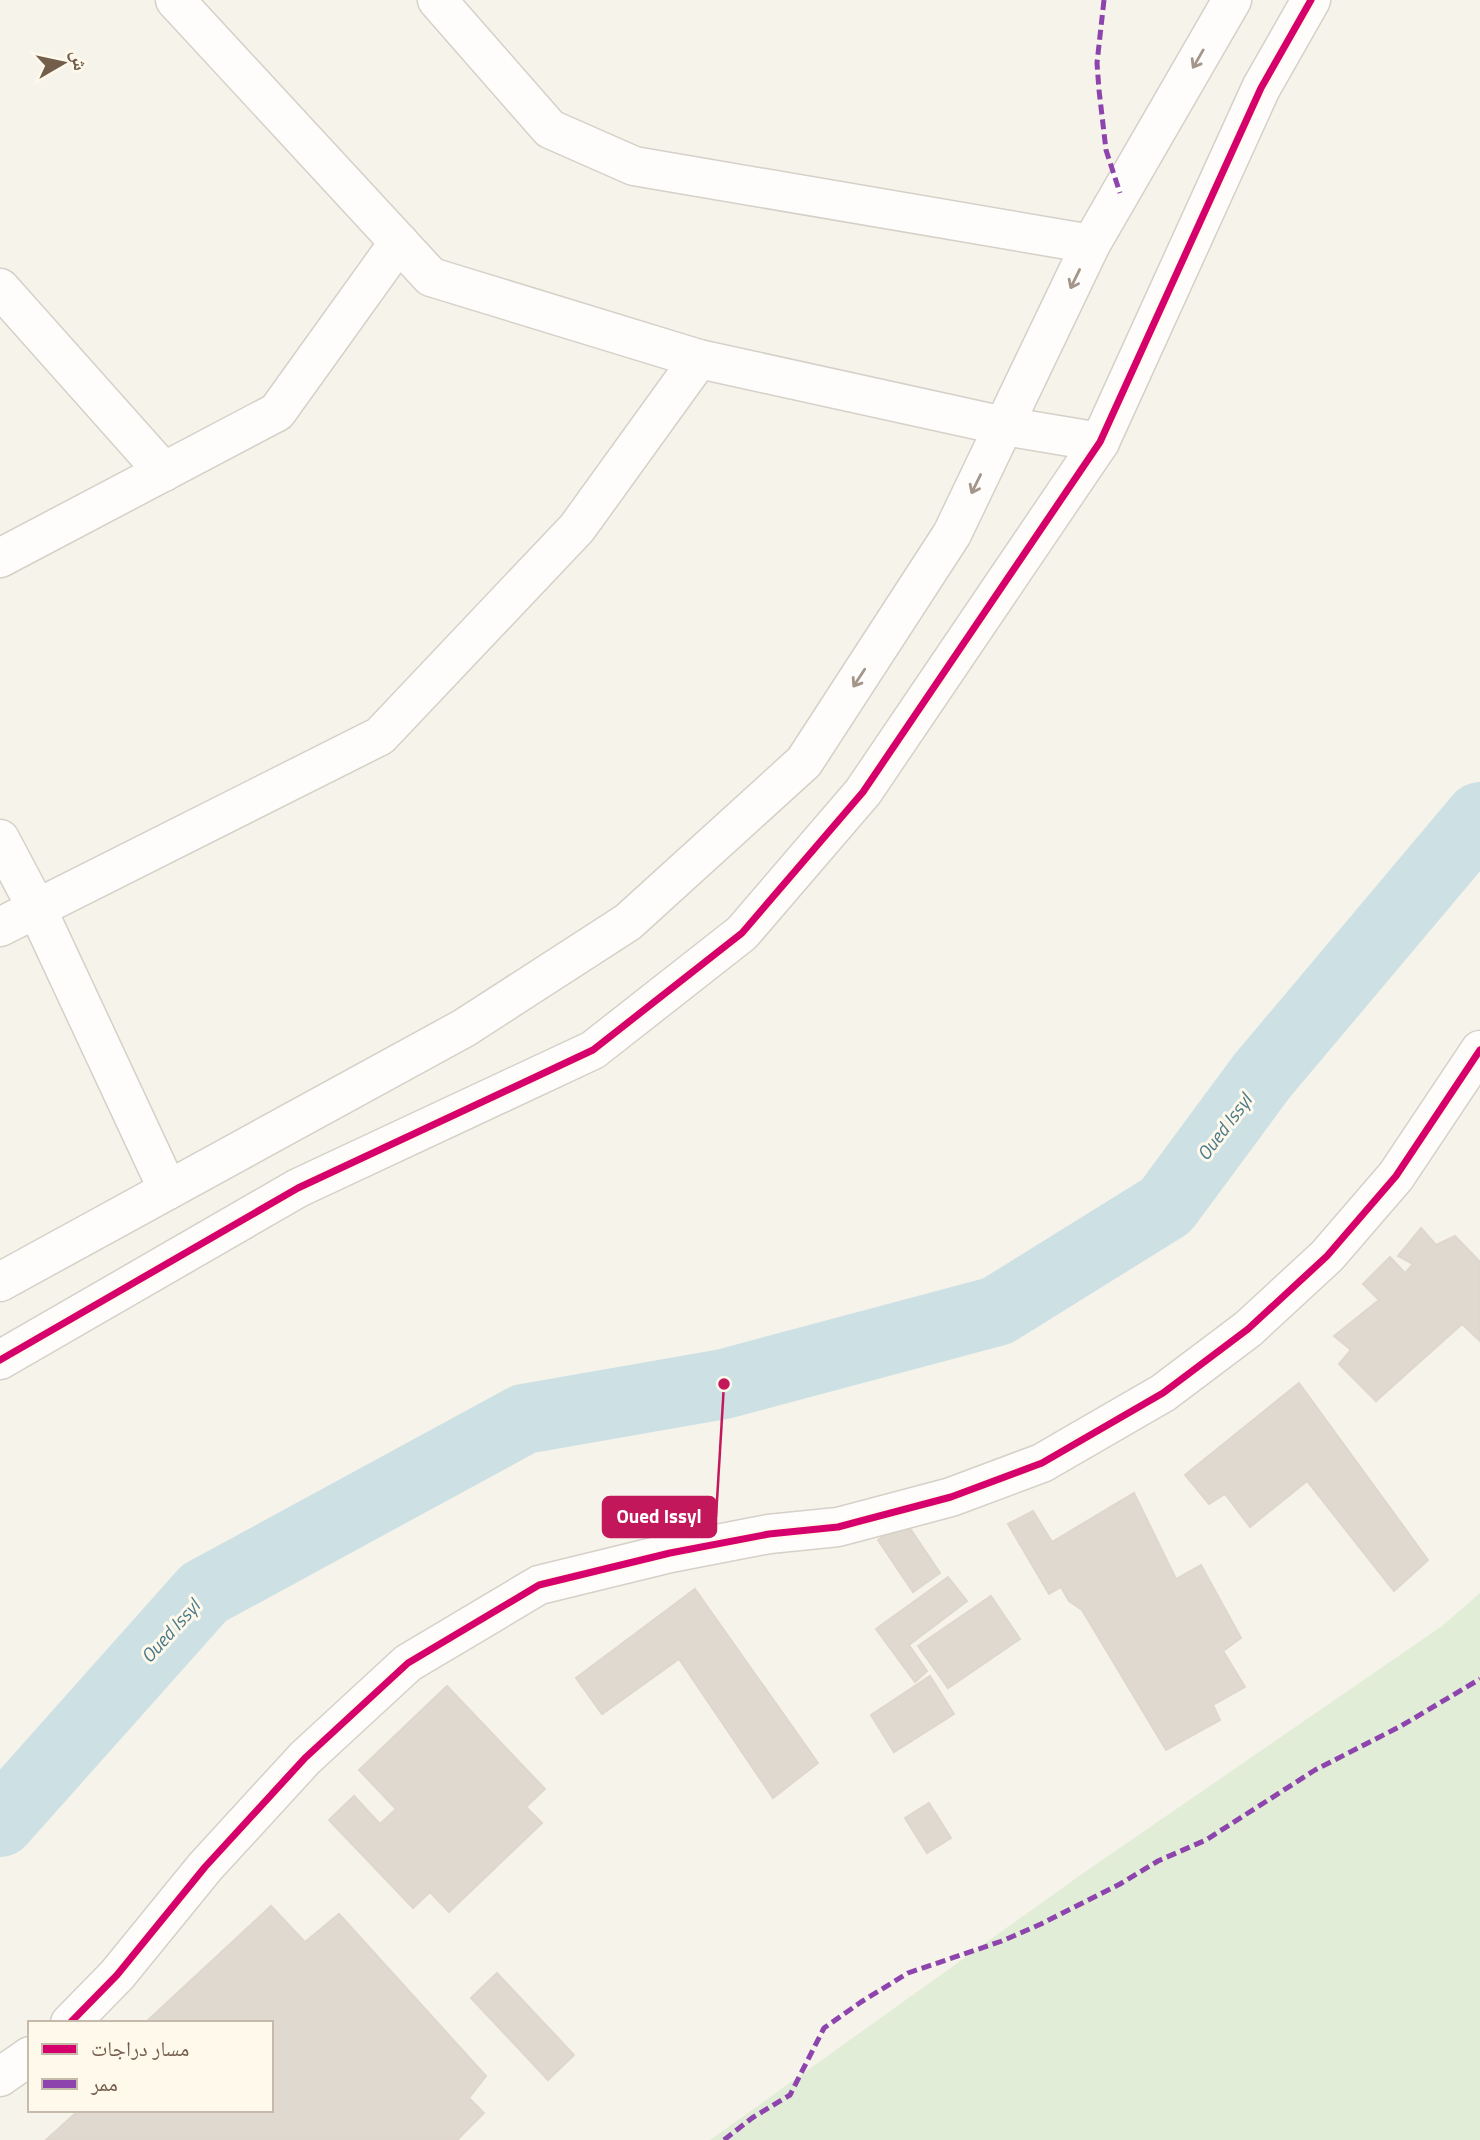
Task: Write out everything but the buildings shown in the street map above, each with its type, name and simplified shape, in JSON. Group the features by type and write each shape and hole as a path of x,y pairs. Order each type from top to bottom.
{"street":[{"path":"175,0 431,277 699,359 1004,426 1100,442"},
{"path":"437,0 550,129 634,166 1091,244"},
{"path":"0,1282 464,1028 628,922 804,762 952,534 1091,244 1232,0"},
{"path":"0,1360 298,1188 593,1050 742,933 863,792 1100,442 1261,88 1311,0"},
{"path":"0,558 277,412 399,242"},
{"path":"0,288 164,472"},
{"path":"0,927 380,736 578,528 699,359"},
{"path":"0,839 36,907 168,1190"},
{"path":"72,2021 117,1975 205,1867 305,1758 408,1663 539,1585 670,1553 769,1534 838,1527 951,1497 1042,1463 1064,1451 1163,1393 1248,1329 1327,1256 1396,1176 1480,1050"},
{"path":"0,2077 28,2057"}],"green space":[{"path":"1480,1593 1480,2140 710,2140 1082,1874 1442,1626"}],"waterway":[{"name":"Oued Issyl","path":"0,1822 204,1593 524,1419 724,1384 997,1311 1166,1206 1262,1076 1480,817"}],"marked path":[{"path":"1104,0 1097,63 1099,90 1106,150 1120,193"},
{"path":"724,2140 752,2118 790,2095 824,2028 908,1973 1002,1941 1041,1924 1120,1884 1158,1861 1206,1840 1315,1770 1401,1726 1480,1679"}],"cycle path":[{"path":"0,1360 298,1188 593,1050 742,933 863,792 1100,442 1261,88 1311,0"},
{"path":"72,2021 117,1975 205,1867 305,1758 408,1663 539,1585 670,1553 769,1534 838,1527 951,1497 1042,1463 1163,1393 1248,1329 1327,1256 1396,1176 1480,1050"}],"place":[{"name":"Oued Issyl","path":"724,1384"}]}
